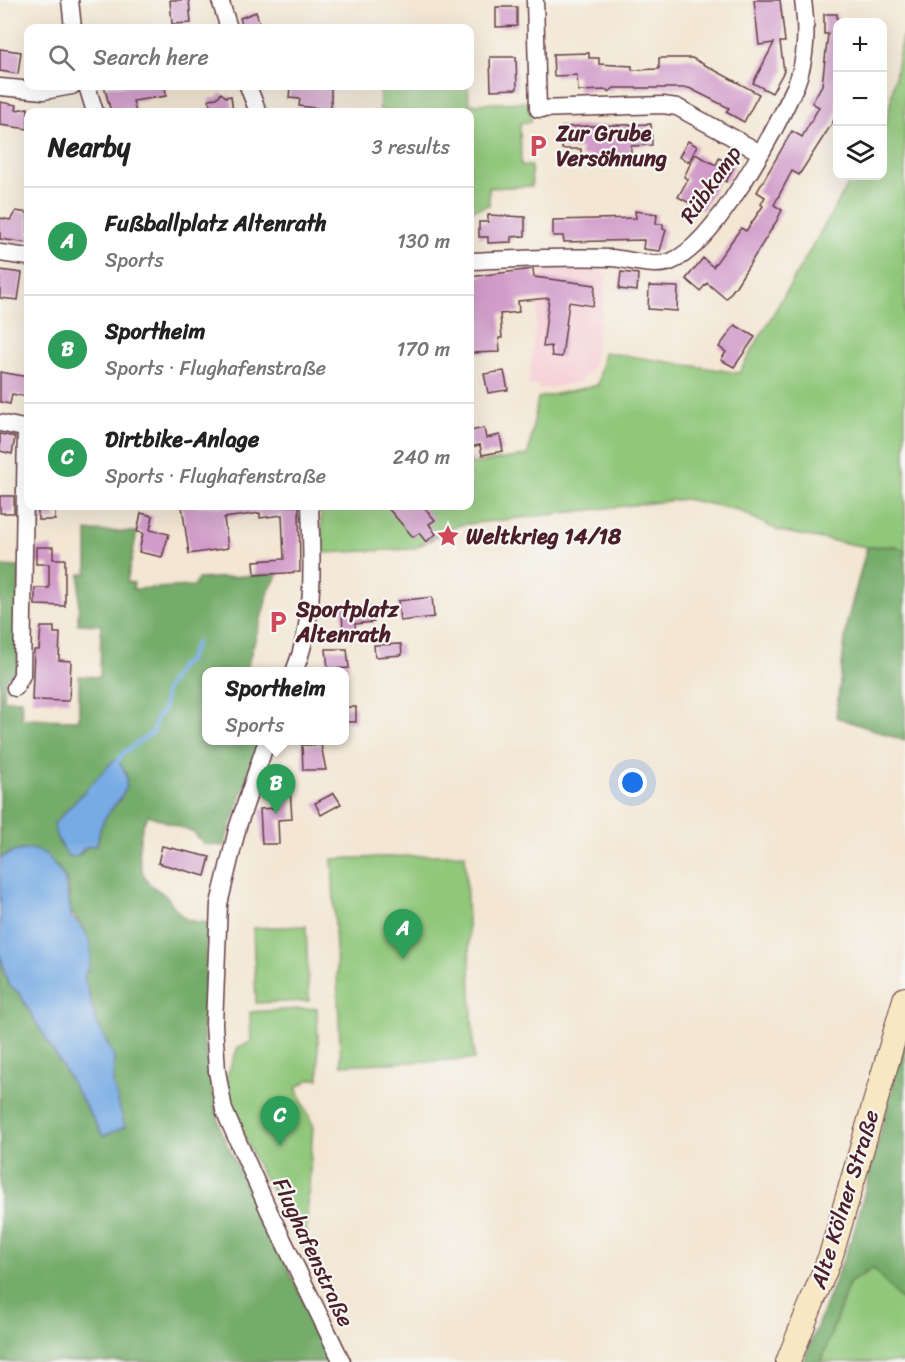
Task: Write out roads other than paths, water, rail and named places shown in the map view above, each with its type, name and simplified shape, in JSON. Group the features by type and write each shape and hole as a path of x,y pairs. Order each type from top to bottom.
{"main road":[{"name":"Alte Kölner Straße","path":"788,1362 831,1255 905,999"}],"street":[{"path":"70,0 73,24"},
{"path":"220,0 228,24"},
{"path":"535,0 538,109 663,105 677,107 759,152"},
{"name":"Rübkamp","path":"474,261 612,258 670,262 689,250 713,225 789,100 802,70 806,39 803,0"},
{"path":"0,87 39,90"},
{"path":"88,90 94,108"},
{"path":"250,90 257,108"},
{"path":"0,253 24,256"},
{"path":"0,423 24,427"},
{"path":"15,688 22,675 25,510"},
{"path":"296,667 306,633 312,599 310,510"},
{"name":"Flughafenstraße","path":"266,745 238,826 219,904 214,1024 218,1071 224,1110 273,1220 342,1362"}],"water":[{"path":"114,760 118,760 124,771 127,780 126,788 101,826 97,845 86,847 75,857 68,856 56,836 54,824"},
{"path":"33,849 46,854 64,877 72,918 84,930 90,944 90,960 84,976 96,1020 114,1057 113,1084 125,1127 103,1136 19,993 8,984 0,954 0,858 16,851"}],"waterway":[{"path":"115,765 122,754 153,732 157,717 164,709 165,691 180,666 188,661 196,643"}],"place":[{"name":"Zur Grube Versöhnung","path":"538,146"},
{"name":"Weltkrieg 14/18","path":"448,536"},
{"name":"Sportplatz Altenrath","path":"278,622"},
{"name":"Sportheim","path":"276,814"},
{"name":"Fußballplatz Altenrath","path":"403,959"},
{"name":"Dirtbike-Anlage","path":"280,1146"}]}
